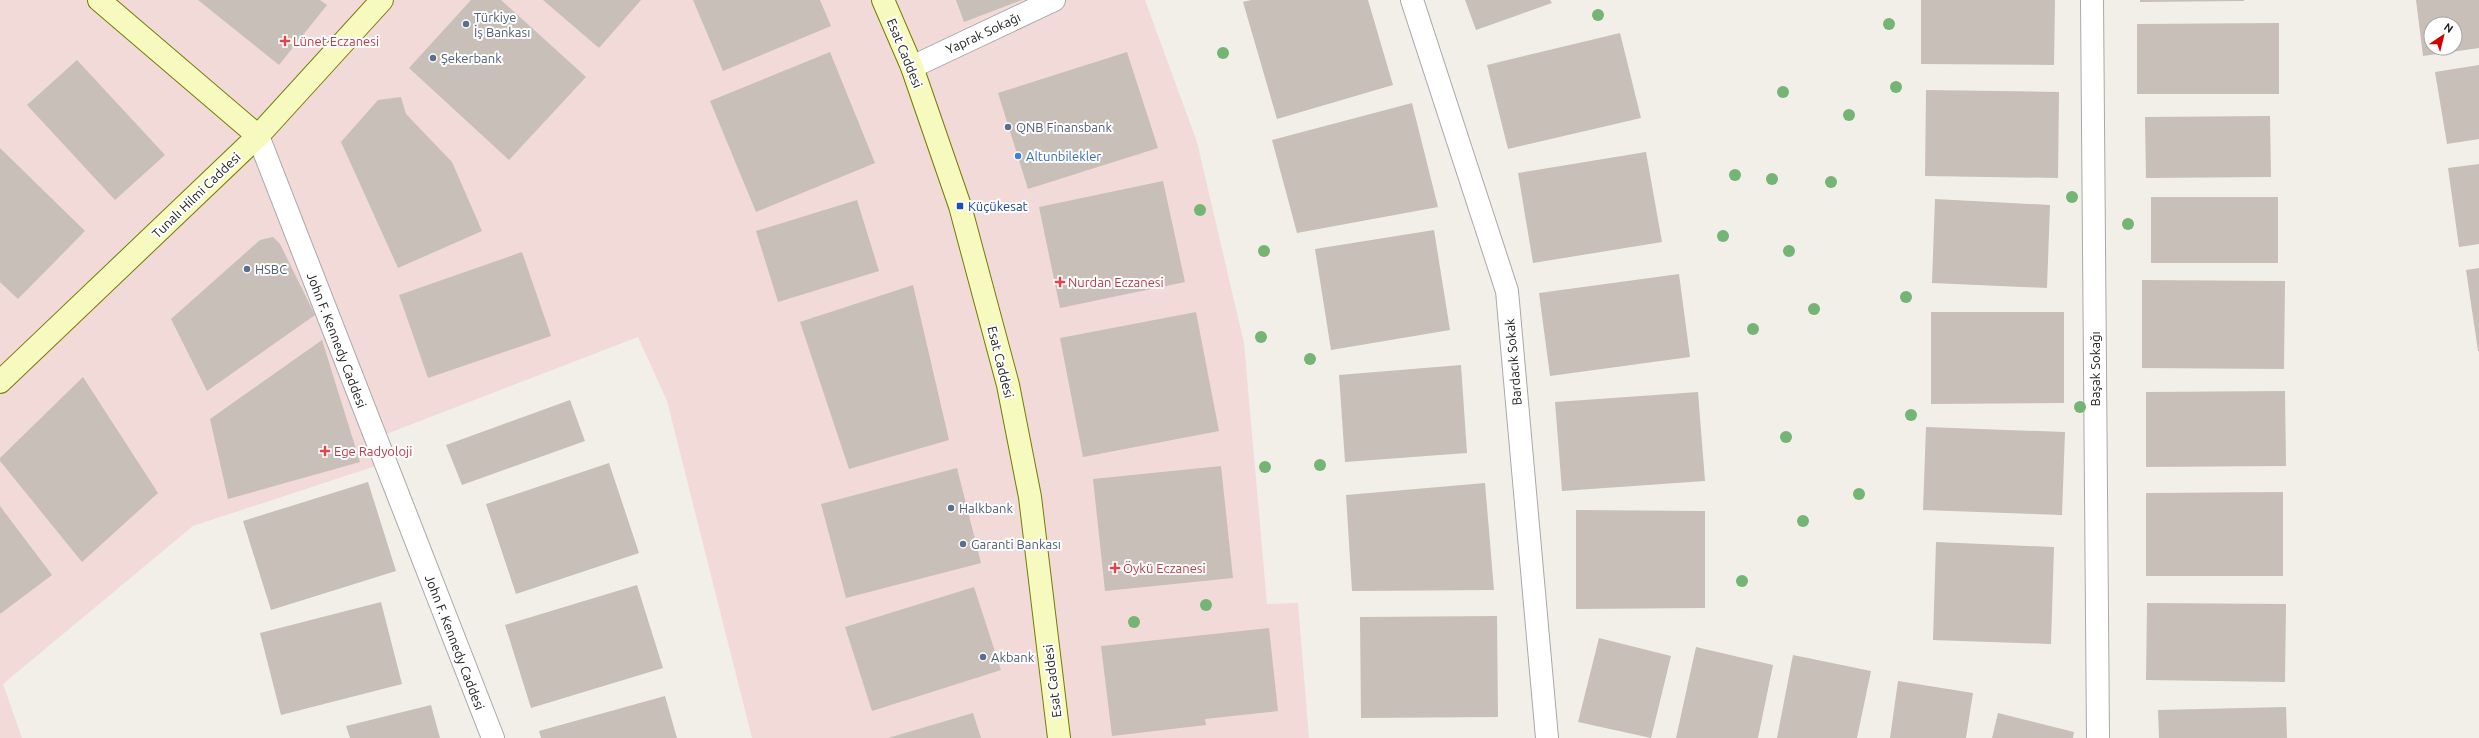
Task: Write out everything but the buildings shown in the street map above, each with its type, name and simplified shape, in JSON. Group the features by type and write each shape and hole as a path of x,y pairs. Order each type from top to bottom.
{"main road":[{"name":"John F. Kennedy Caddesi","path":"99,0 258,136"},
{"name":"Tunalı Hilmi Caddesi","path":"0,382 258,136 382,0"},
{"name":"Esat Caddesi","path":"883,0 912,67 960,206 1008,385 1030,498 1059,738"}],"street":[{"name":"Yaprak Sokağı","path":"912,67 1054,0"},
{"name":"Bardacık Sokak","path":"1412,0 1507,291 1547,738"},
{"name":"Başak Sokağı","path":"2092,0 2098,738"},
{"name":"John F. Kennedy Caddesi","path":"258,136 492,738"}],"shaded area":[{"path":"0,0 1145,0 1197,142 1244,343 1267,604 1298,603 1309,738 752,738 667,401 638,337 376,438 385,463 193,526 3,684 22,738 0,738"}],"place":[{"name":"Türkiye İş Bankası","path":"466,24"},
{"name":"Lünet Eczanesi","path":"285,41"},
{"name":"Şekerbank","path":"433,58"},
{"name":"QNB Finansbank","path":"1008,127"},
{"name":"Altunbilekler","path":"1018,156"},
{"name":"Küçükesat","path":"960,206"},
{"name":"HSBC","path":"247,269"},
{"name":"Nurdan Eczanesi","path":"1060,282"},
{"name":"Ege Radyoloji","path":"325,451"},
{"name":"Halkbank","path":"951,508"},
{"name":"Garanti Bankası","path":"963,544"},
{"name":"Öykü Eczanesi","path":"1115,568"},
{"name":"Akbank","path":"983,657"}]}
